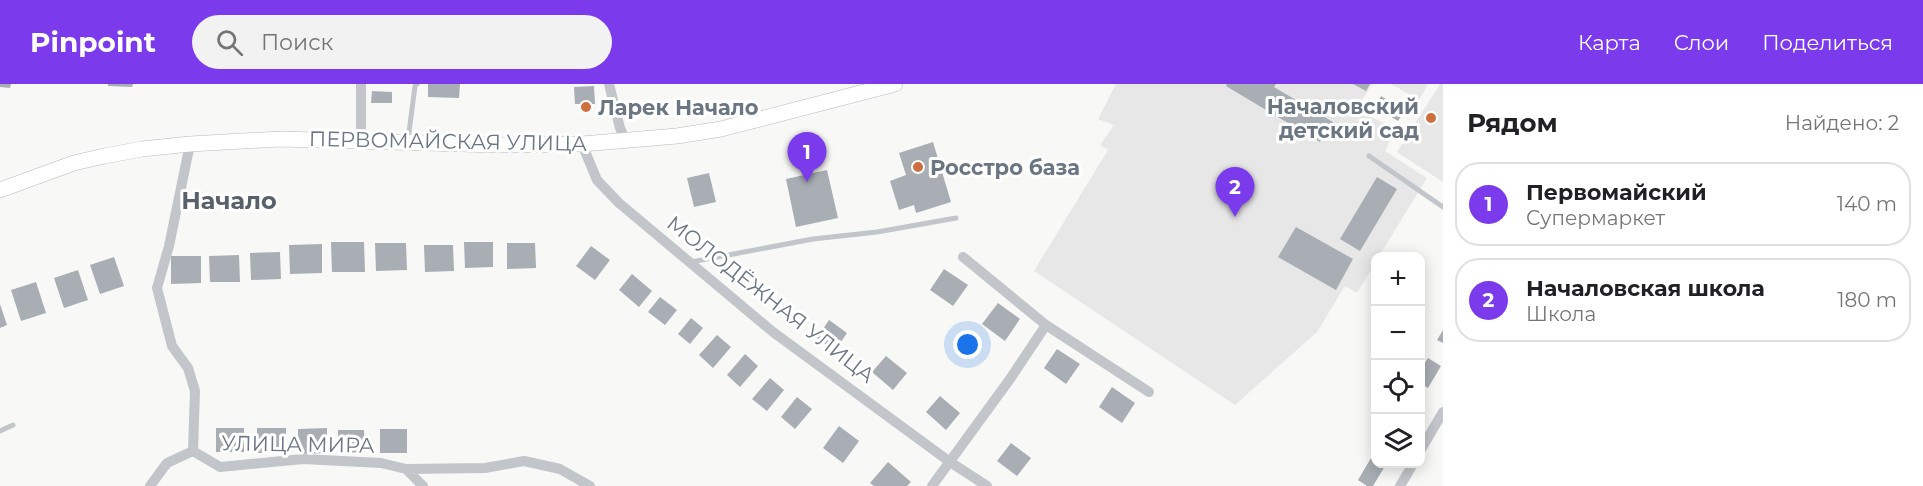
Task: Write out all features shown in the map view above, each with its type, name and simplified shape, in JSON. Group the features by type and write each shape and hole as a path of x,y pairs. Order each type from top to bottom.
{"main road":[{"name":"ПЕРВОМАЙСКАЯ УЛИЦА","path":"0,190 75,163 142,149 190,144 280,139 498,145 626,141 721,129 896,84"}],"street":[{"path":"361,84 361,140"},
{"path":"609,84 620,128 626,141"},
{"path":"150,486 167,462 193,451 195,392 188,368 172,346 156,288 169,246 190,144"},
{"name":"МОЛОДЁЖНАЯ УЛИЦА","path":"582,144 597,180 619,203 773,332 950,462 987,486"},
{"path":"963,257 1046,324 1149,392"},
{"path":"932,486 1010,379 1046,324"},
{"path":"1425,443 1443,412"},
{"name":"УЛИЦА МИРА","path":"193,451 220,467 303,459 381,463 406,469 484,468 524,461 560,469 590,486"},
{"path":"1400,486 1411,468"},
{"path":"406,469 423,486"}],"lane":[{"path":"408,142 417,84"},
{"path":"1369,156 1443,207"},
{"path":"690,262 813,239 956,218"},
{"path":"0,431 13,425"}],"shaded area":[{"path":"1116,84 1372,84 1356,110 1395,128 1385,151 1427,178 1381,252 1371,252 1371,270 1357,293 1345,286 1317,332 1235,405 1034,271 1108,150 1100,145 1114,125 1098,119"},
{"path":"1391,84 1428,84 1419,100"},
{"name":"Началовский детский сад","path":"1440,84 1443,84 1443,182 1397,152"}],"building":[{"path":"0,84 11,84 10,88 0,87"},
{"path":"108,84 133,84 132,87 108,86"},
{"path":"428,84 460,84 459,98 428,97"},
{"path":"1227,84 1276,84 1274,87 1333,122 1320,142 1226,86"},
{"path":"1353,84 1370,84 1366,91"},
{"path":"594,86 595,104 575,104 574,87"},
{"path":"372,91 392,92 392,103 371,103"},
{"path":"1381,96 1405,110 1398,121 1375,107"},
{"path":"933,142 951,202 916,213 914,205 899,210 890,181 906,175 899,153"},
{"path":"827,170 838,218 796,227 786,179"},
{"path":"709,173 716,202 694,207 687,178"},
{"path":"1377,177 1397,189 1360,251 1340,239"},
{"path":"1296,227 1353,259 1336,290 1278,257"},
{"path":"331,242 364,242 365,272 332,272"},
{"path":"464,242 493,242 493,267 465,268"},
{"path":"375,243 406,243 407,270 376,271"},
{"path":"507,243 535,243 536,268 507,269"},
{"path":"322,244 322,273 290,274 289,245"},
{"path":"424,245 453,245 454,271 425,272"},
{"path":"591,246 610,260 595,280 576,266"},
{"path":"280,252 281,279 251,280 250,253"},
{"path":"239,255 240,282 210,282 209,256"},
{"path":"171,256 201,256 201,283 171,284"},
{"path":"114,257 124,286 100,294 90,265"},
{"path":"944,269 968,285 953,306 930,290"},
{"path":"78,270 88,300 64,308 54,278"},
{"path":"632,274 652,291 639,307 619,290"},
{"path":"36,282 46,313 21,321 11,290"},
{"path":"660,297 677,310 665,325 648,312"},
{"path":"998,303 1020,319 1005,341 982,324"},
{"path":"0,304 7,325 0,328"},
{"path":"691,318 703,328 690,344 678,334"},
{"path":"829,320 847,333 835,351 817,338"},
{"path":"1443,330 1443,343 1437,340"},
{"path":"717,335 731,347 713,368 699,355"},
{"path":"1057,349 1080,364 1066,384 1044,368"},
{"path":"745,354 758,366 740,387 727,375"},
{"path":"886,356 907,373 893,390 872,372"},
{"path":"1428,358 1441,366 1428,388 1425,386 1425,362"},
{"path":"770,378 784,390 767,411 752,399"},
{"path":"1112,387 1135,403 1122,423 1099,407"},
{"path":"940,396 960,413 946,430 926,412"},
{"path":"797,397 812,409 795,429 781,417"},
{"path":"839,426 859,441 843,463 823,448"},
{"path":"216,428 244,428 244,452 216,452"},
{"path":"257,428 286,428 286,453 257,453"},
{"path":"327,428 327,453 298,454 298,429"},
{"path":"380,429 407,429 407,453 380,453"},
{"path":"338,430 364,430 365,452 338,453"},
{"path":"1011,443 1031,458 1017,476 997,461"},
{"path":"1371,458 1371,468 1384,468 1373,486 1367,486 1358,480"},
{"path":"888,462 911,482 907,486 874,486 870,483"}],"place":[{"name":"Ларек Начало","path":"586,107"},
{"name":"Началовский детский сад","path":"1431,118"},
{"name":"Росстро база","path":"918,167"},
{"name":"Первомайский","path":"807,182"},
{"name":"Началовская школа","path":"1235,217"}],"district":[{"name":"Начало","path":"229,200"}]}
